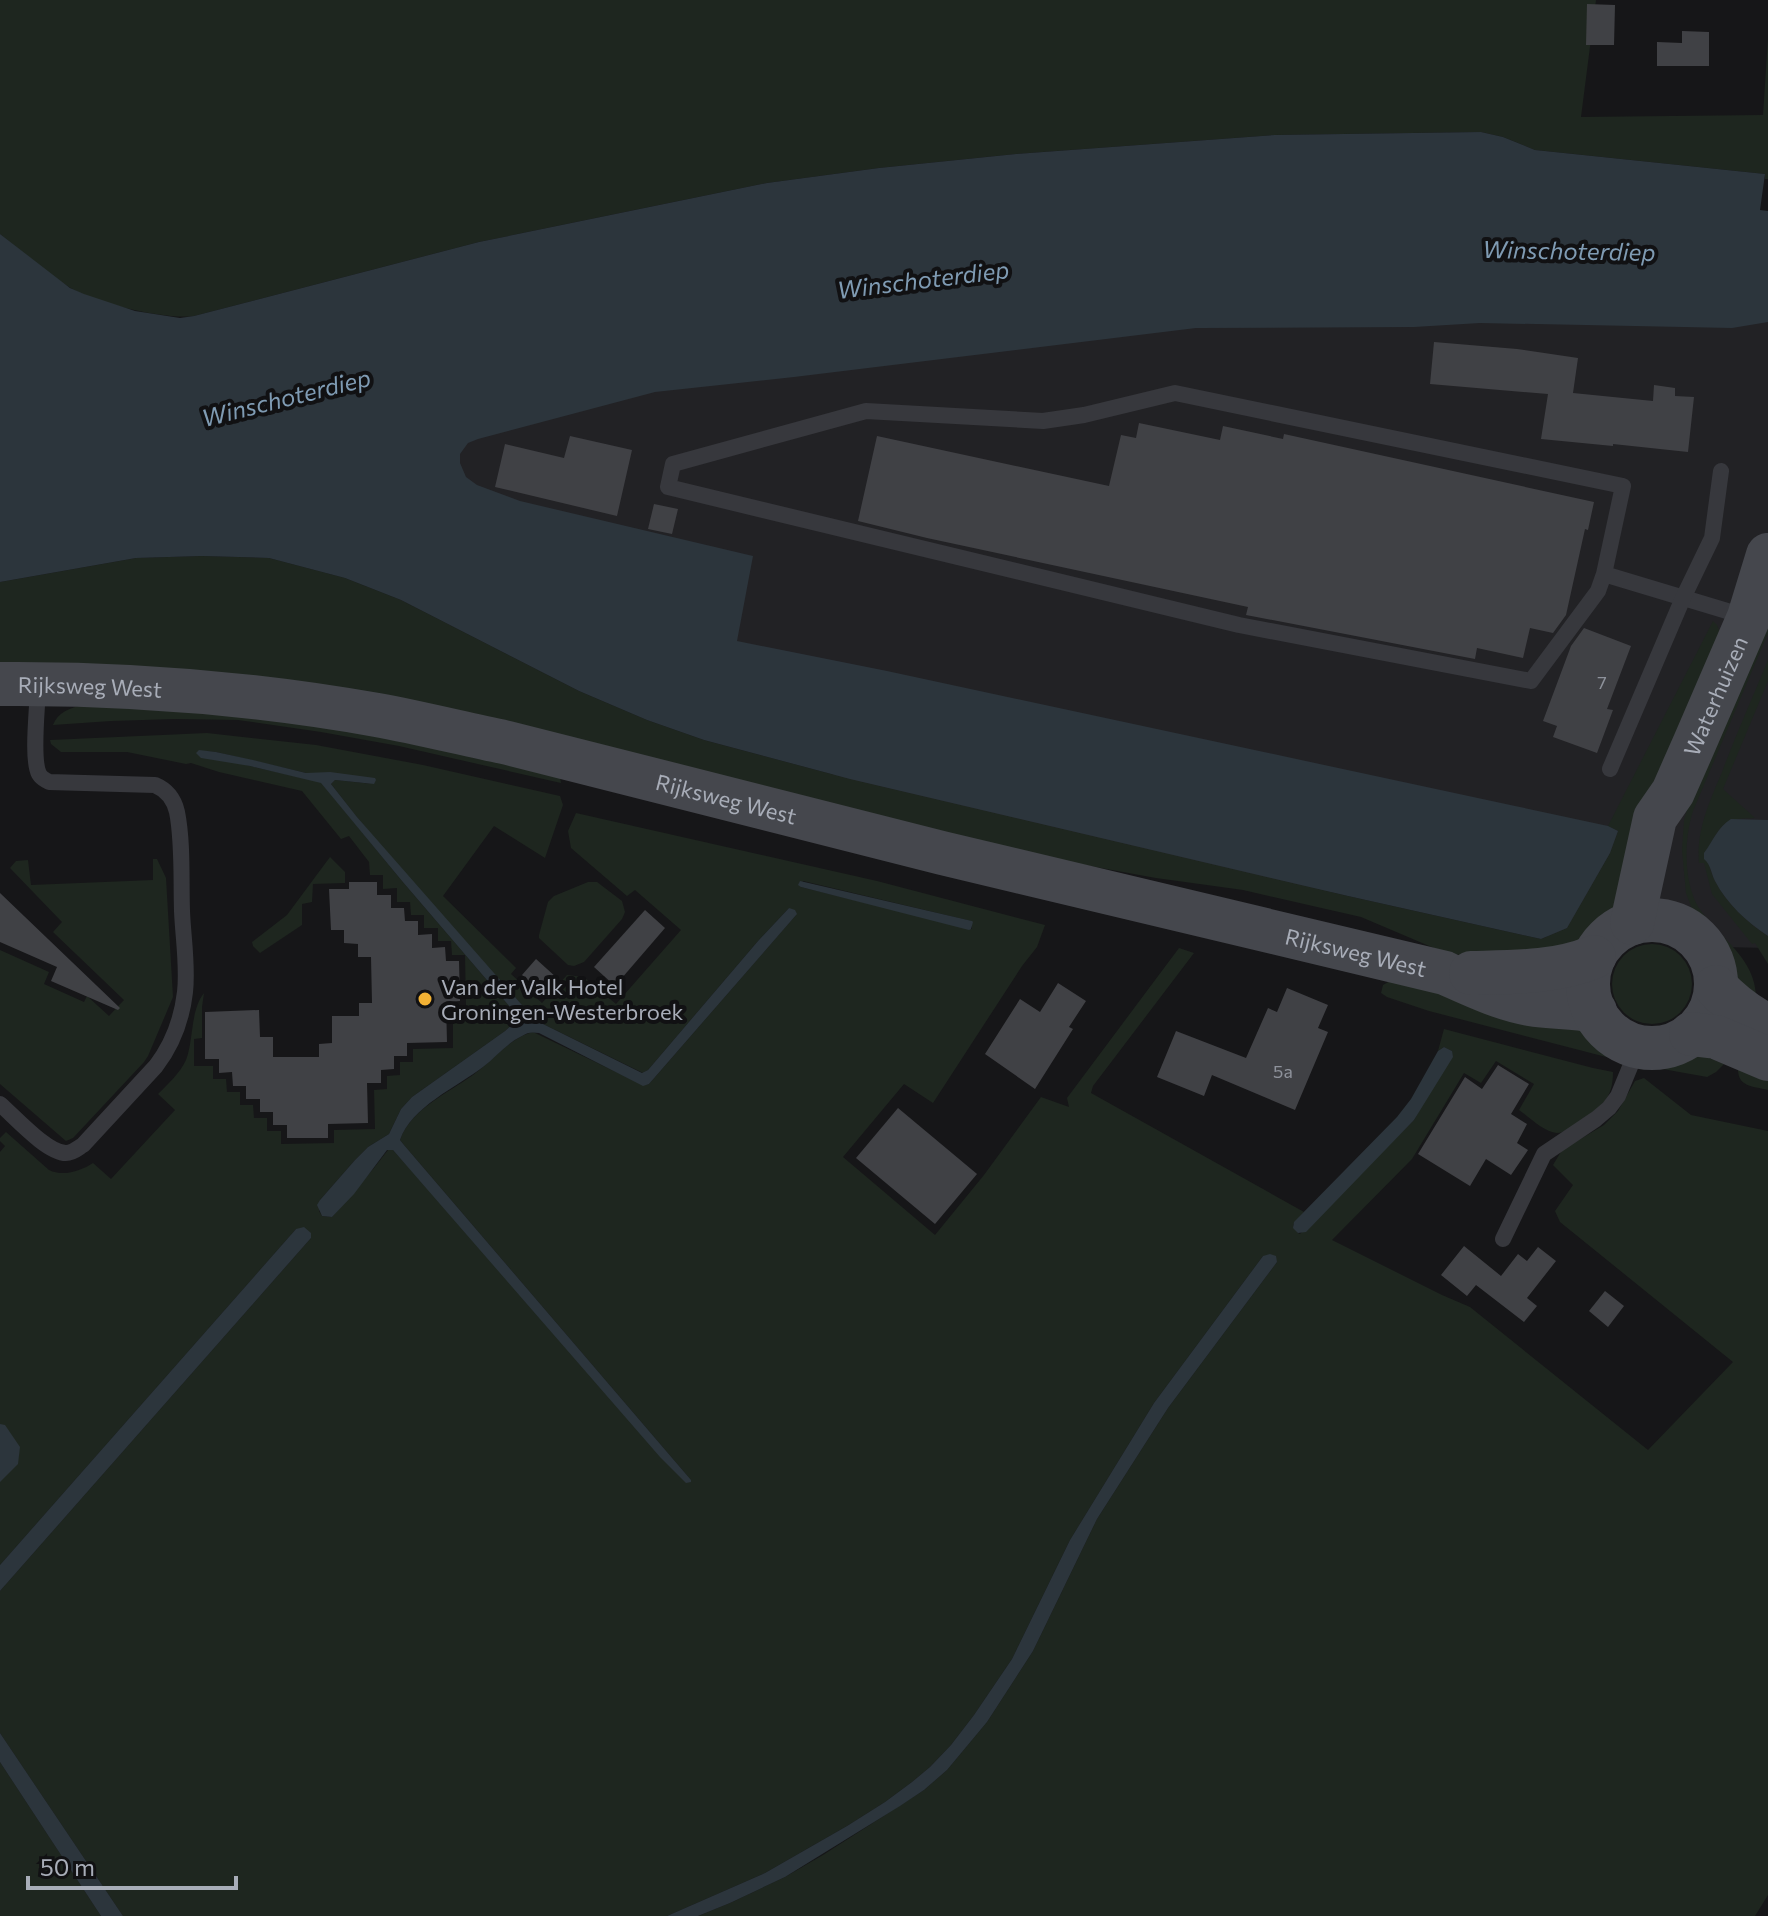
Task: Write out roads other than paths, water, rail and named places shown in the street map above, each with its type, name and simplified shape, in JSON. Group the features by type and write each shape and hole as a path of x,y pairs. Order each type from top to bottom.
{"main road":[{"name":"Waterhuizen","path":"1632,923 1655,818 1673,792 1749,617 1767,560"},
{"name":"Rijksweg West","path":"19,684 121,686 281,700 416,723 1445,973 1530,1004 1595,1011"},
{"name":"Waterhuizen","path":"1673,792 1676,820 1672,890 1685,929"},
{"path":"1664,921 1685,929 1708,953 1715,975 1716,987 1706,1018 1691,1034 1659,1047 1635,1045 1611,1032 1595,1011 1589,990 1594,957 1601,946 1610,936 1632,923 1664,921"},
{"name":"Rijksweg West","path":"1445,973 1532,972 1576,964 1594,957"},
{"path":"1716,987 1753,1019 1768,1026"},
{"path":"1691,1034 1716,1037 1768,1059"}],"lane":[{"path":"1175,393 1623,486 1604,574 1598,591 1531,681 1239,625 668,487 673,464 866,411 1043,421 1084,415 1175,393"},
{"path":"1610,769 1712,538 1721,471"},
{"path":"1604,574 1749,617"},
{"path":"0,1104 54,1151 73,1152 83,1145 165,1055 181,1014 185,990 177,810 172,799 165,789 155,785 49,782 42,778 19,684"},
{"path":"1503,1239 1544,1154 1596,1119 1618,1096 1635,1045"}],"water":[{"name":"Winschoterdiep","path":"1481,132 1535,150 1765,174 1760,210 1768,211 1768,322 1732,328 1480,323 1414,327 1196,328 655,392 478,439 468,443 460,454 460,463 466,477 477,485 520,501 753,556 737,641 1608,826 1618,831 1610,853 1567,928 1541,939 850,779 704,740 579,691 401,600 345,578 269,558 136,558 0,582 0,234 70,288 135,311 180,318 479,242 767,183 1016,154 1275,135"},
{"path":"199,750 306,773 330,772 375,778 374,784 335,780 331,784 529,1013 539,1022 642,1073 648,1070 758,941 789,908 795,910 797,914 649,1084 643,1086 539,1033 528,1033 511,1042 483,1067 424,1108 414,1117 400,1140 691,1482 686,1483 660,1457 393,1150 387,1150 354,1194 332,1217 322,1216 317,1205 320,1200 368,1147 389,1134 401,1109 412,1097 505,1031 514,1023 516,1014 321,783 201,758 196,753"},
{"path":"1731,819 1768,820 1768,936 1732,905 1704,859 1704,853 1716,834"},
{"path":"800,881 973,922 969,930 801,887 798,885"},
{"path":"1444,1047 1452,1051 1453,1057 1414,1120 1306,1232 1298,1233 1293,1228 1294,1222 1397,1117 1438,1051"},
{"path":"304,1227 311,1233 311,1238 0,1591 0,1565 296,1229"},
{"path":"1263,1256 1276,1256 1277,1262 1168,1408 1097,1519 1033,1651 987,1722 947,1770 900,1806 785,1877 698,1916 667,1916 765,1873 847,1826 912,1782 951,1745 1012,1659 1070,1540 1154,1403"},
{"path":"0,1424 5,1425 20,1447 18,1464 0,1482"},
{"path":"0,1733 123,1916 101,1916 0,1762"}],"place":[{"name":"Van der Valk Hotel Groningen-Westerbroek","path":"425,999"}]}
